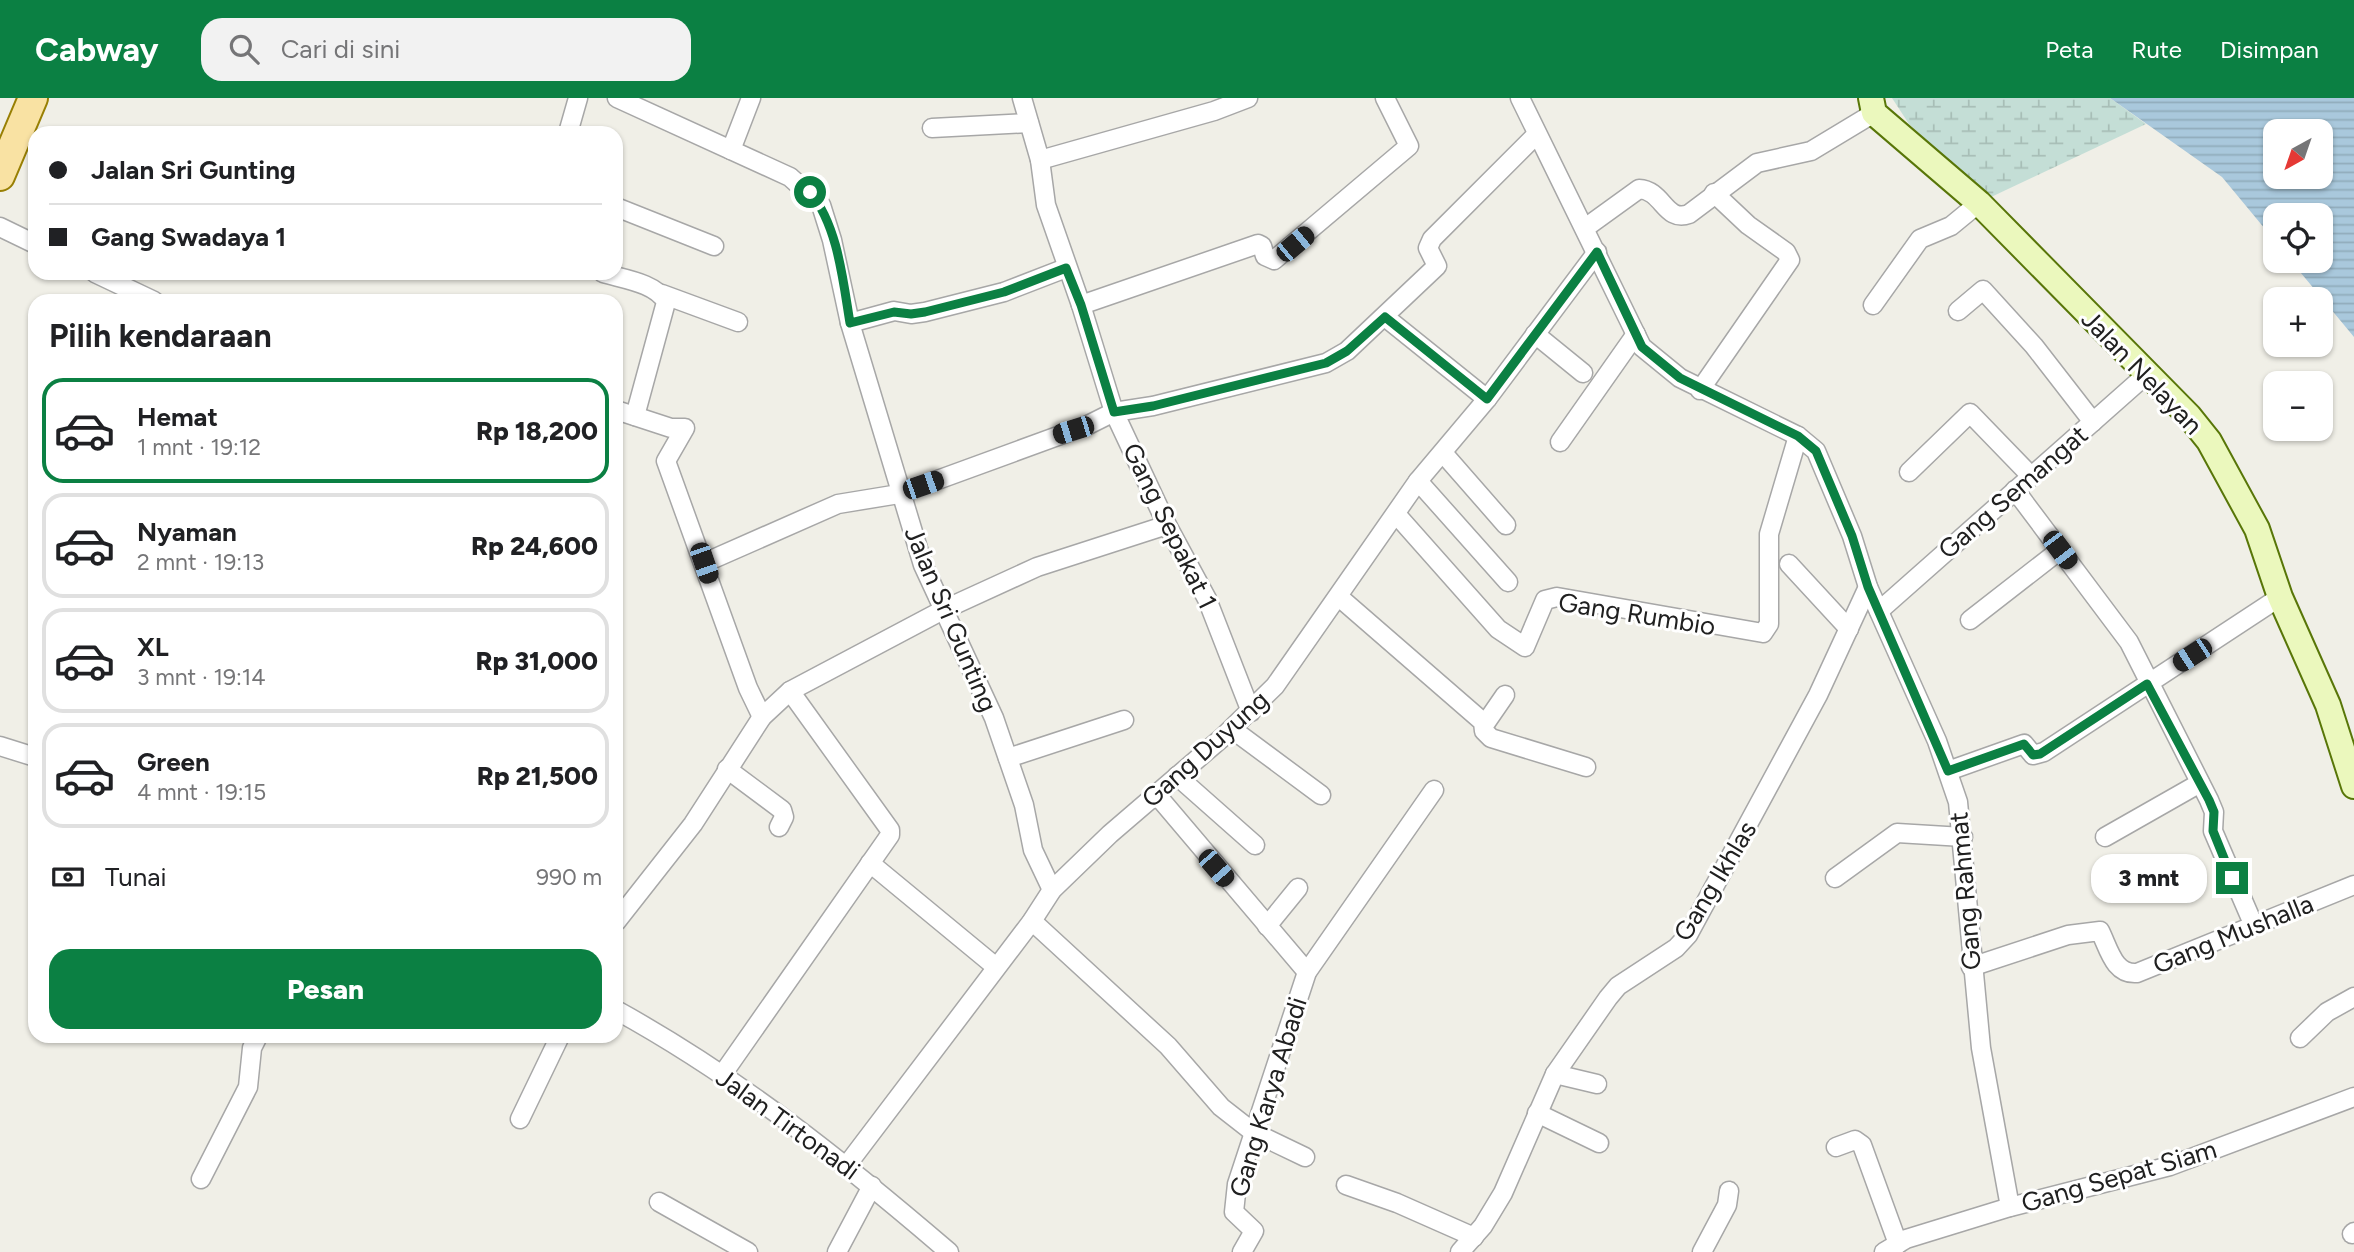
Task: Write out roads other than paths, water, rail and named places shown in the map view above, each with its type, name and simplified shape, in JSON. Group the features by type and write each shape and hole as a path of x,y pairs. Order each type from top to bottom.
{"main road":[{"path":"0,176 33,98"},
{"name":"Jalan Nelayan","path":"1872,105 1979,203 2189,416 2208,441 2256,529 2280,597 2328,705 2354,786"}],"street":[{"path":"570,126 579,98"},
{"name":"Jalan Sri Gunting","path":"617,98 790,177 810,192 821,205 832,240 850,323 923,565 994,718 1024,805 1033,850 1052,890"},
{"path":"732,150 751,98"},
{"name":"Gang Sepakat 1","path":"1022,98 1040,160 1046,205 1114,412 1167,525 1212,611 1251,712"},
{"path":"1040,160 1214,111 1248,98"},
{"path":"1081,305 1258,244 1262,246 1268,259 1274,260 1409,146 1385,98"},
{"name":"Gang Rahmat","path":"1520,98 1642,347 1661,366 1700,390 1798,436 1816,451 1852,536 1868,587 1948,771 1958,802 1963,837 1962,874 1971,967 1991,1114 2010,1207"},
{"path":"1585,228 1639,189 1656,195 1673,216 1680,217 1700,206 1714,192 1756,163 1811,151 1872,105"},
{"path":"932,128 1029,123"},
{"path":"704,563 838,504 900,494 1087,425 1114,412 1153,406 1326,363 1347,351 1437,266 1428,248 1432,239 1538,134"},
{"path":"1700,390 1790,260 1786,252 1748,225 1714,192"},
{"path":"1873,305 1920,239 1951,226 1979,203"},
{"path":"623,210 714,246"},
{"path":"0,227 28,241"},
{"name":"Gang Duyung","path":"847,1165 1032,921 1052,890 1156,794 1251,712 1275,686 1418,481 1487,399 1597,252"},
{"path":"850,323 894,312 925,312 1004,292 1066,268"},
{"path":"110,280 139,294"},
{"path":"623,280 738,322"},
{"path":"1958,311 1983,290 2034,346 2093,422"},
{"path":"635,416 666,302 662,294"},
{"path":"1385,317 1487,399"},
{"path":"1535,334 1583,373"},
{"path":"1560,442 1636,334"},
{"name":"Gang Semangat","path":"1880,611 2147,374"},
{"path":"623,412 671,428 685,429 666,461 748,688 762,717"},
{"path":"1909,472 1969,413 2031,476"},
{"name":"Gang Rumbio","path":"1396,513 1498,629 1525,646 1545,600 1557,597 1763,633 1769,624 1769,534 1798,436"},
{"path":"1443,453 1506,525"},
{"path":"1418,481 1508,582"},
{"path":"2015,491 2129,642 2147,684 2214,812 2213,831 2254,926"},
{"path":"623,913 693,824 762,717 790,691 943,610 1037,567 1167,525"},
{"path":"1970,620 2060,550"},
{"path":"1789,564 1849,629"},
{"name":"Gang Ikhlas","path":"1460,1252 1474,1237 1503,1194 1555,1074 1618,986 1676,948 1688,934 1818,695 1868,587"},
{"path":"1339,597 1485,724"},
{"path":"1948,771 2024,744 2033,755 2040,754 2280,597"},
{"path":"722,1075 889,839 890,830 790,691"},
{"path":"1505,695 1485,724 1484,731 1491,738 1587,766"},
{"path":"1007,758 1124,720"},
{"path":"1232,729 1321,795"},
{"path":"0,746 28,755"},
{"path":"727,769 782,810 784,817 779,827"},
{"path":"1177,776 1255,845"},
{"path":"2105,837 2200,783"},
{"name":"Gang Karya Abadi","path":"1242,1252 1254,1231 1234,1212 1233,1202 1253,1132 1307,972 1434,790"},
{"path":"1156,794 1307,972"},
{"path":"1835,878 1897,833 1963,837"},
{"path":"870,863 996,967"},
{"name":"Gang Mushalla","path":"1971,967 2068,935 2100,931 2116,965 2128,973 2137,973 2354,885"},
{"path":"1267,926 1298,888"},
{"path":"1032,921 1168,1046 1221,1107 1253,1132 1305,1157"},
{"path":"2300,1038 2327,1012 2354,997"},
{"name":"Jalan Tirtonadi","path":"623,1014 760,1098 847,1165 949,1252"},
{"path":"201,1179 248,1087 252,1068 251,1048 254,1043"},
{"path":"520,1119 556,1043"},
{"path":"1555,1074 1597,1084"},
{"name":"Gang Sepat Siam","path":"1891,1248 2010,1207 2170,1166 2354,1097"},
{"path":"1537,1113 1599,1143"},
{"path":"1836,1147 1855,1140 1862,1145 1891,1248"},
{"path":"1346,1185 1396,1203 1474,1237"},
{"path":"837,1252 872,1186"},
{"path":"1702,1252 1727,1205 1729,1191"},
{"path":"660,1202 748,1252"}]}
